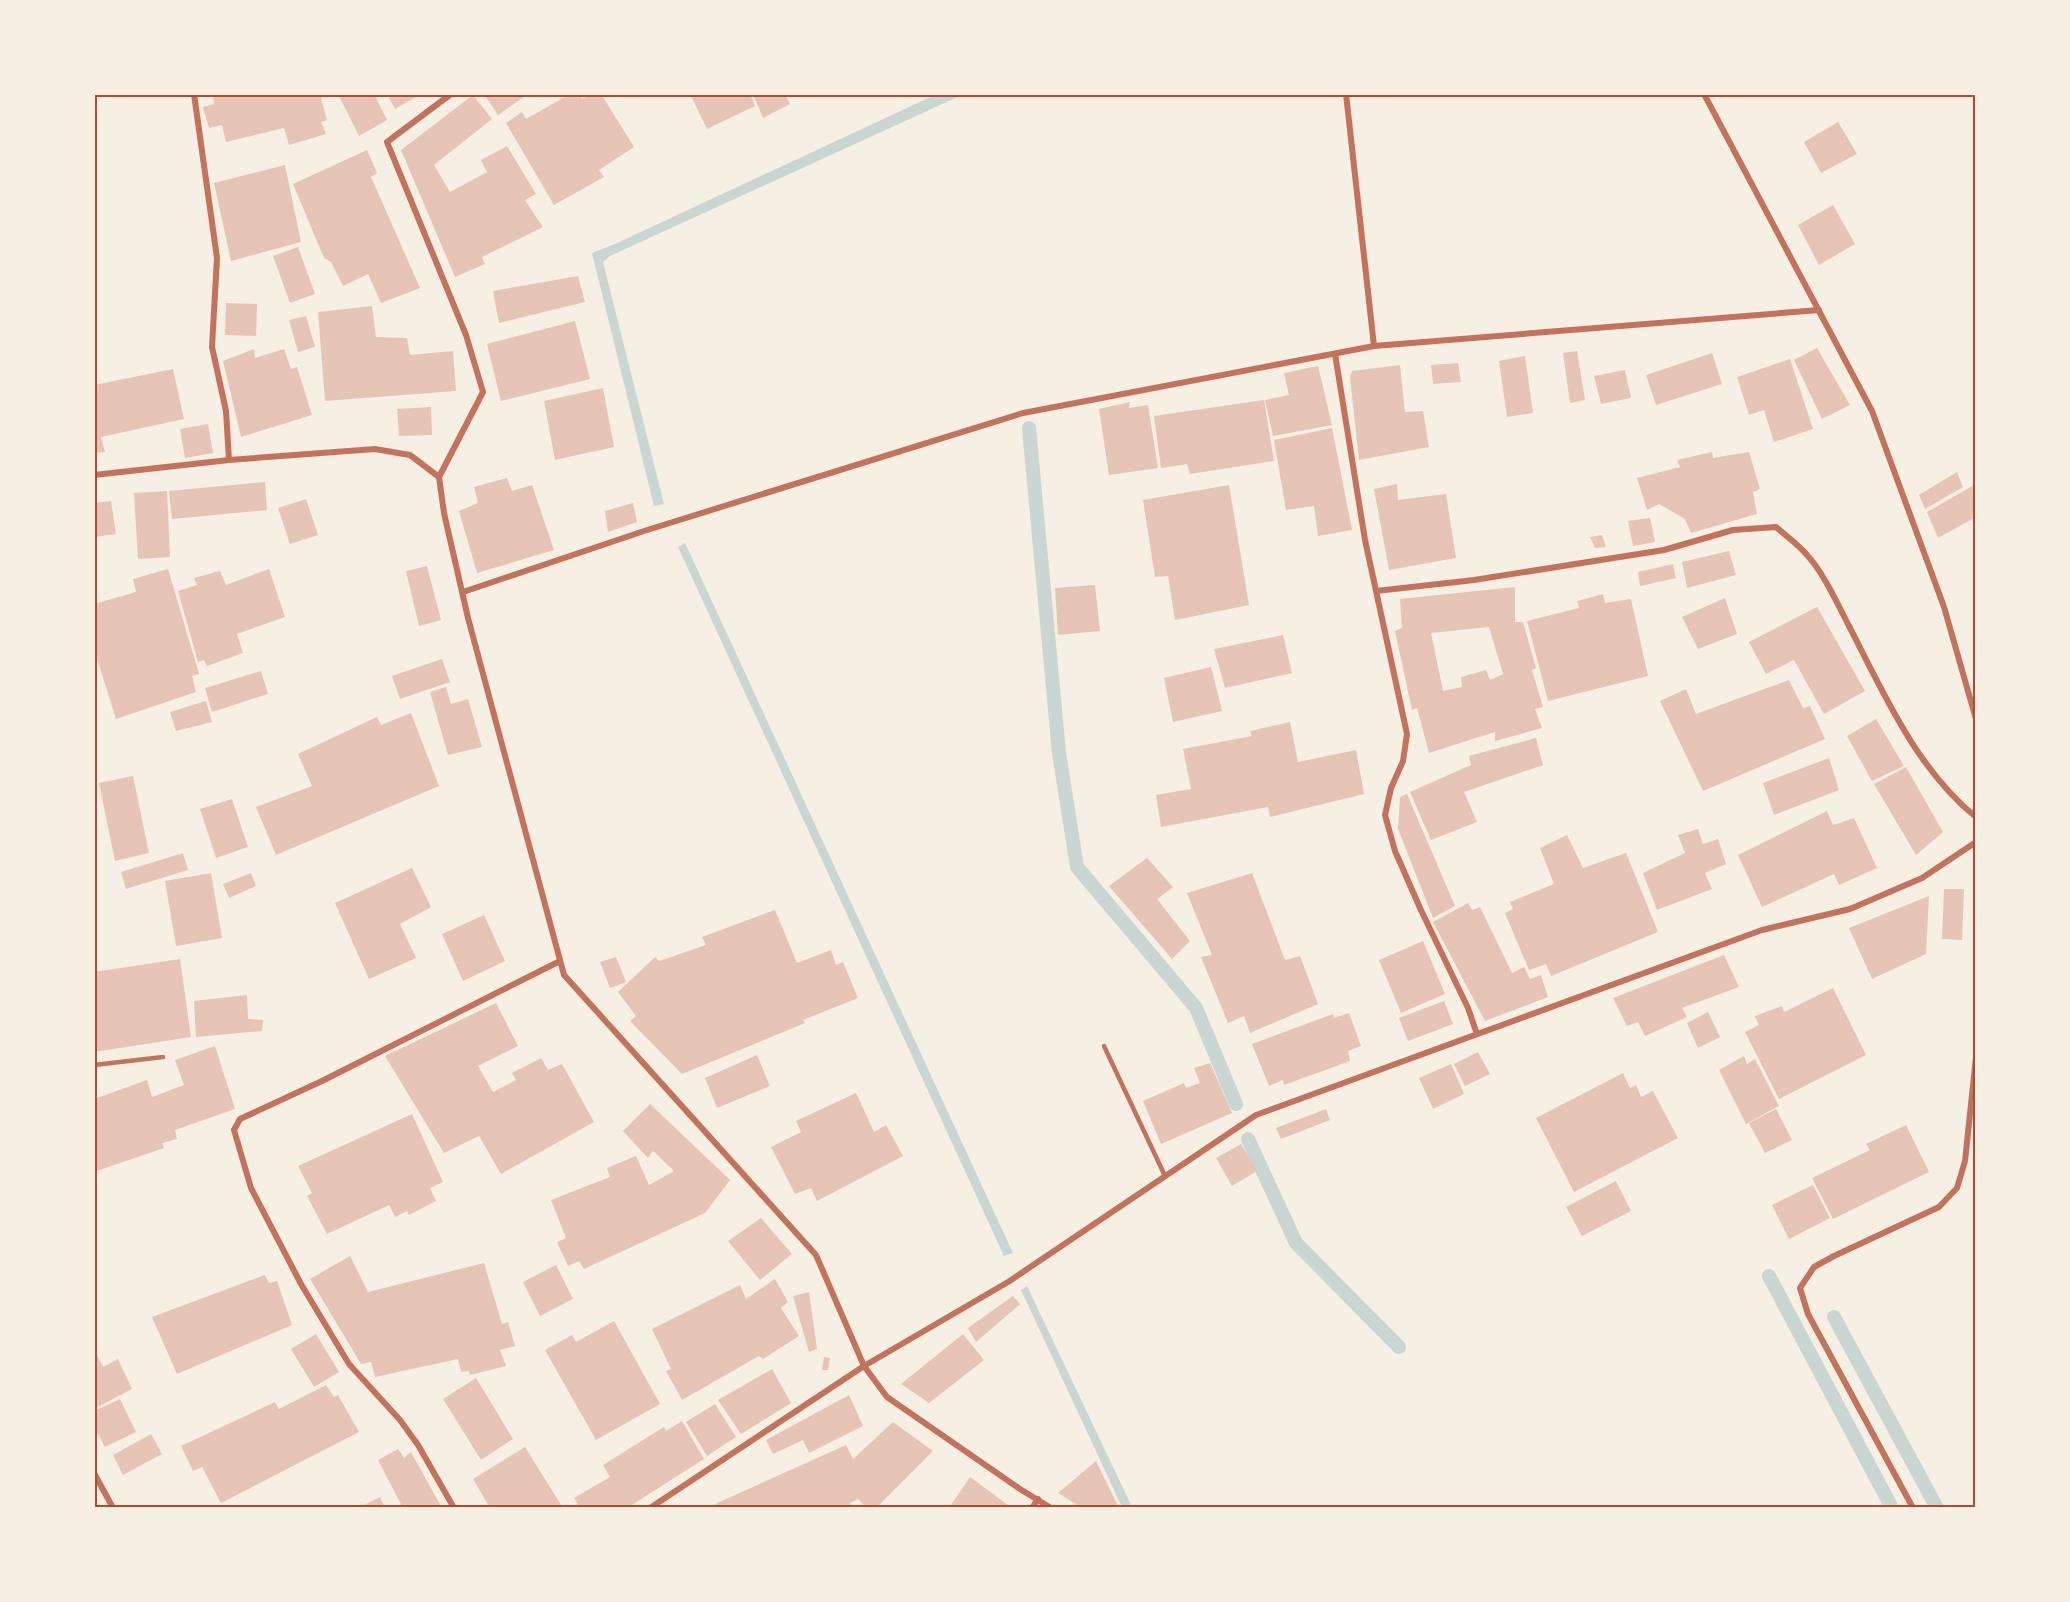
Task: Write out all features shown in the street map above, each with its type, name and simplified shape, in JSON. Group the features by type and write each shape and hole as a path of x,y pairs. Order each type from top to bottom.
{"street":[{"path":"194,94 217,258 212,347 226,411 229,460"},
{"path":"451,94 387,142 466,335 483,392 439,477 444,513 564,975 816,1255 864,1366 887,1397 1051,1508"},
{"path":"1346,94 1374,346"},
{"path":"1704,94 1872,411 1944,607 1976,719"},
{"path":"463,592 644,531 1023,413 1374,346 1819,310"},
{"path":"1335,354 1365,540 1407,734 1403,761 1391,788 1385,816 1395,851 1419,908 1468,1008 1477,1034"},
{"path":"94,475 229,460 375,449 410,455 439,477"},
{"path":"1376,591 1474,580 1664,550 1733,530 1776,527 1808,556 1832,593 1884,694 1927,765 1956,801 1976,817"},
{"path":"650,1508 864,1366 1008,1282 1256,1115 1762,930 1850,909 1922,878 1976,843"},
{"path":"454,1508 418,1445 400,1420 349,1364 301,1284 251,1188 234,1130 240,1119 322,1081 560,961"},
{"path":"1913,1508 1808,1314 1800,1288 1814,1268 1834,1256 1939,1207 1958,1188 1965,1161 1976,1057"},
{"path":"94,1473 113,1508"},
{"path":"1032,1508 1038,1499"}],"lane":[{"path":"1104,1046 1165,1176"},
{"path":"94,1065 164,1057"}],"shaded area":[{"path":"937,94 962,95 610,256 603,262 664,504 654,506 592,253"},
{"path":"685,543 1013,1253 1004,1256 678,547"},
{"path":"1027,1286 1132,1507 1122,1507 1021,1290"}],"building":[{"path":"213,94 320,94 327,120 321,122 326,134 289,145 284,128 226,142 222,125 209,128 203,107 214,104"},
{"path":"338,94 374,94 387,120 359,136"},
{"path":"387,94 421,94 395,109"},
{"path":"484,94 528,94 498,115"},
{"path":"570,94 580,94 582,99 591,94 601,94 634,147 599,170 604,177 554,205 506,123 522,112 526,119"},
{"path":"690,94 750,94 755,106 707,129"},
{"path":"753,94 785,94 790,104 763,118"},
{"path":"473,95 492,119 434,165 450,192 487,172 481,160 507,146 536,194 525,200 543,227 482,257 485,264 455,277 401,150"},
{"path":"1838,122 1857,154 1821,173 1804,142"},
{"path":"367,150 377,173 371,177 420,288 381,303 368,274 343,286 331,262 324,258 293,184"},
{"path":"285,165 301,242 231,261 214,183"},
{"path":"1833,205 1855,244 1819,265 1798,225"},
{"path":"298,247 315,294 290,303 273,256"},
{"path":"578,276 585,302 499,323 493,291"},
{"path":"226,303 257,304 256,336 225,335"},
{"path":"372,306 376,337 407,338 410,355 453,351 456,391 325,401 318,312"},
{"path":"306,316 315,347 298,352 289,320"},
{"path":"575,321 590,379 501,401 487,344"},
{"path":"1817,348 1850,405 1822,419 1794,360"},
{"path":"254,349 255,358 284,349 291,369 297,367 312,415 241,437 223,361"},
{"path":"1577,351 1585,400 1570,403 1563,353"},
{"path":"1712,353 1722,384 1656,405 1646,375"},
{"path":"1525,356 1533,413 1507,417 1499,361"},
{"path":"1790,359 1813,429 1774,442 1764,410 1749,415 1737,377"},
{"path":"1458,363 1461,382 1433,384 1431,365"},
{"path":"1400,365 1405,412 1423,411 1429,447 1359,460 1350,377 1352,371"},
{"path":"1318,366 1332,425 1273,436 1265,400 1289,395 1284,373"},
{"path":"173,369 184,419 101,437 105,452 94,453 94,385"},
{"path":"1625,370 1631,398 1601,404 1594,376"},
{"path":"603,388 614,447 555,460 544,401"},
{"path":"1264,400 1274,461 1190,474 1187,464 1161,468 1154,416"},
{"path":"1130,402 1129,408 1148,405 1158,468 1109,475 1099,409"},
{"path":"431,407 432,435 399,436 397,409"},
{"path":"208,424 213,453 185,458 180,429"},
{"path":"1332,428 1352,530 1318,536 1314,506 1286,510 1274,440"},
{"path":"1712,452 1713,458 1749,452 1760,489 1753,492 1757,514 1691,533 1685,519 1659,504 1647,510 1637,478 1680,467 1677,460"},
{"path":"1957,472 1963,487 1925,509 1919,495"},
{"path":"507,478 512,491 532,485 554,550 477,573 459,511 478,503 474,487"},
{"path":"265,482 267,510 172,519 169,491"},
{"path":"1397,484 1398,500 1446,494 1456,558 1389,570 1374,489"},
{"path":"1229,485 1249,605 1175,620 1168,576 1155,577 1143,500"},
{"path":"1974,485 1976,517 1938,538 1927,512"},
{"path":"167,491 170,557 138,559 134,493"},
{"path":"306,499 318,535 290,544 278,508"},
{"path":"111,501 116,534 94,537 94,503"},
{"path":"633,503 637,522 608,532 605,511"},
{"path":"1650,518 1655,542 1633,546 1628,521"},
{"path":"1602,535 1606,547 1595,548 1590,537"},
{"path":"1729,551 1736,575 1687,588 1682,562"},
{"path":"1673,564 1676,578 1640,586 1638,572"},
{"path":"427,566 441,620 419,626 406,571"},
{"path":"168,569 199,674 192,676 196,692 116,719 94,649 94,604 136,592 133,579"},
{"path":"269,569 285,617 237,634 243,653 207,666 204,660 198,662 178,591 197,585 194,578 220,571 226,585"},
{"path":"1095,585 1100,631 1058,635 1055,588"},
{"path":"1515,587 1515,622 1523,622 1536,668 1532,670 1543,707 1535,709 1542,728 1495,741 1495,732 1429,753 1417,708 1412,710 1395,631 1402,628 1400,599","holes":["1489,627 1503,674 1490,680 1486,670 1461,677 1462,687 1443,691 1431,633"]},
{"path":"1603,594 1605,603 1631,599 1648,676 1548,701 1527,621 1579,608 1577,601"},
{"path":"1725,598 1737,634 1698,649 1682,617"},
{"path":"1817,607 1865,691 1824,714 1794,660 1766,674 1749,642"},
{"path":"1283,635 1292,673 1225,688 1214,649"},
{"path":"442,659 450,682 400,699 392,676"},
{"path":"1211,667 1222,711 1173,722 1164,678"},
{"path":"261,671 268,694 212,712 205,688"},
{"path":"1789,680 1803,708 1810,706 1825,739 1703,791 1660,701 1686,689 1696,714"},
{"path":"446,687 451,704 468,699 482,747 448,755 430,692"},
{"path":"206,701 212,722 176,731 170,712"},
{"path":"411,713 439,786 276,855 256,807 312,786 298,754 377,717 381,725"},
{"path":"1876,719 1904,766 1872,781 1847,736"},
{"path":"1290,722 1298,762 1356,750 1364,794 1270,817 1268,807 1161,827 1156,795 1191,789 1183,749 1252,736 1250,731"},
{"path":"1536,738 1543,765 1464,792 1477,822 1431,840 1410,792 1471,765 1469,756"},
{"path":"1829,758 1839,790 1774,815 1763,783"},
{"path":"1906,767 1943,832 1916,855 1874,784"},
{"path":"133,776 149,853 115,861 99,783"},
{"path":"1407,794 1455,906 1433,918 1398,829 1400,797"},
{"path":"232,799 248,847 216,858 200,809"},
{"path":"1827,811 1833,825 1854,818 1877,868 1839,885 1834,874 1762,907 1738,855"},
{"path":"1698,829 1703,844 1718,839 1726,864 1705,873 1712,889 1657,910 1643,873 1685,853 1678,835"},
{"path":"1567,835 1583,868 1626,853 1658,932 1551,976 1546,964 1529,970 1505,913 1513,909 1510,902 1554,884 1540,848"},
{"path":"183,853 188,870 126,889 121,872"},
{"path":"1147,858 1173,887 1157,899 1190,941 1172,959 1109,886"},
{"path":"412,868 431,907 400,924 416,958 369,979 335,903"},
{"path":"211,873 222,938 176,946 165,881"},
{"path":"251,873 256,886 229,898 223,884"},
{"path":"1252,873 1285,960 1300,956 1318,1004 1250,1033 1244,1016 1228,1023 1201,957 1212,955 1187,893"},
{"path":"1944,889 1964,889 1962,940 1942,939"},
{"path":"1929,896 1926,954 1872,979 1849,928"},
{"path":"1468,903 1472,910 1480,907 1512,973 1524,967 1530,979 1541,975 1548,997 1485,1021 1433,922"},
{"path":"775,910 797,963 831,950 836,965 843,962 858,998 803,1020 805,1023 682,1074 630,1021 636,1016 618,992 655,957 659,961 706,945 702,937"},
{"path":"484,915 505,961 463,981 442,934"},
{"path":"1423,941 1445,994 1401,1013 1379,960"},
{"path":"1724,955 1739,987 1682,1008 1687,1017 1645,1036 1638,1022 1627,1026 1613,998"},
{"path":"616,957 626,982 610,988 600,962"},
{"path":"180,959 191,1037 94,1052 94,972"},
{"path":"1833,988 1866,1055 1779,1099 1745,1032 1759,1025 1755,1016 1782,1006 1784,1012"},
{"path":"247,995 248,1019 263,1020 262,1031 196,1037 194,1001"},
{"path":"1444,1001 1453,1024 1408,1041 1399,1018"},
{"path":"496,1003 518,1046 478,1066 493,1092 516,1080 512,1073 541,1058 548,1070 562,1064 594,1122 501,1174 479,1136 444,1153 385,1056"},
{"path":"1708,1012 1720,1037 1698,1048 1687,1023"},
{"path":"1349,1013 1361,1046 1348,1051 1350,1061 1284,1085 1283,1080 1269,1086 1252,1044 1333,1014 1334,1018"},
{"path":"215,1046 235,1109 175,1130 177,1139 162,1143 164,1148 94,1172 94,1099 147,1080 152,1097 184,1085 175,1060"},
{"path":"1478,1052 1490,1074 1465,1086 1454,1064"},
{"path":"757,1055 770,1086 717,1108 705,1078"},
{"path":"1744,1056 1747,1064 1755,1059 1779,1106 1746,1124 1719,1070"},
{"path":"1210,1063 1232,1113 1161,1144 1143,1101 1184,1083 1186,1088 1200,1083 1194,1068"},
{"path":"1451,1064 1464,1094 1433,1109 1419,1078"},
{"path":"1623,1073 1630,1088 1636,1085 1641,1097 1653,1091 1678,1138 1574,1192 1536,1118"},
{"path":"856,1093 874,1132 886,1125 903,1156 817,1201 811,1188 795,1194 771,1147 801,1132 796,1121"},
{"path":"650,1104 730,1180 705,1213 584,1269 579,1261 568,1266 557,1242 566,1238 551,1200 610,1177 607,1168 636,1156 649,1185 674,1171 653,1151 648,1158 623,1131"},
{"path":"1326,1109 1330,1120 1281,1139 1276,1128"},
{"path":"1776,1109 1792,1140 1765,1153 1749,1123"},
{"path":"412,1114 443,1182 430,1188 436,1201 409,1215 407,1211 395,1217 389,1205 327,1234 307,1196 312,1193 298,1166"},
{"path":"1906,1125 1929,1172 1833,1219 1812,1178 1870,1150 1866,1144"},
{"path":"1241,1144 1257,1171 1232,1186 1216,1158"},
{"path":"1616,1181 1631,1211 1582,1236 1566,1207"},
{"path":"1813,1185 1830,1218 1789,1239 1772,1205"},
{"path":"761,1218 792,1254 760,1280 728,1241"},
{"path":"350,1256 368,1292 484,1263 502,1324 508,1322 515,1346 500,1350 506,1366 470,1375 469,1371 461,1372 458,1359 375,1377 371,1362 361,1364 310,1279"},
{"path":"556,1265 573,1299 540,1316 523,1282"},
{"path":"265,1275 269,1283 277,1281 292,1325 177,1374 152,1317"},
{"path":"775,1279 788,1302 781,1308 799,1336 763,1359 759,1356 682,1400 666,1371 671,1369 652,1329 740,1285 746,1299"},
{"path":"809,1292 817,1349 809,1352 793,1296"},
{"path":"1013,1296 1020,1304 976,1342 968,1328"},
{"path":"614,1321 660,1404 596,1440 545,1350 572,1335 576,1342"},
{"path":"316,1334 339,1372 314,1387 291,1349"},
{"path":"963,1334 984,1360 929,1403 901,1384"},
{"path":"94,1349 103,1367 118,1359 132,1389 94,1409"},
{"path":"824,1357 830,1358 828,1370 822,1370"},
{"path":"772,1369 791,1403 741,1434 718,1400"},
{"path":"476,1378 513,1439 481,1460 443,1399"},
{"path":"326,1385 334,1397 338,1395 359,1432 221,1503 202,1467 193,1471 181,1446 275,1402 279,1409"},
{"path":"849,1395 863,1426 809,1453 803,1440 773,1454 766,1440"},
{"path":"120,1399 136,1432 105,1447 94,1427 94,1411"},
{"path":"715,1404 736,1437 707,1456 686,1422"},
{"path":"682,1421 704,1459 627,1508 580,1508 574,1498 610,1477 603,1465 664,1427 666,1431"},
{"path":"893,1422 933,1451 876,1508 867,1508 858,1499 850,1503 852,1508 716,1508 715,1504 846,1445 853,1459"},
{"path":"151,1434 162,1454 123,1475 113,1455"},
{"path":"525,1447 563,1508 490,1508 473,1479"},
{"path":"398,1449 404,1458 411,1452 442,1508 403,1508 378,1460"},
{"path":"1096,1461 1118,1506 1116,1508 1082,1508 1058,1493"},
{"path":"970,1477 1012,1508 949,1508"},
{"path":"380,1497 385,1508 358,1508"}],"waterway":[{"path":"1029,428 1059,753 1077,867 1196,1008 1236,1104"},
{"path":"1248,1139 1296,1243 1399,1347"},
{"path":"1769,1276 1892,1508"},
{"path":"1834,1317 1937,1508"}]}
